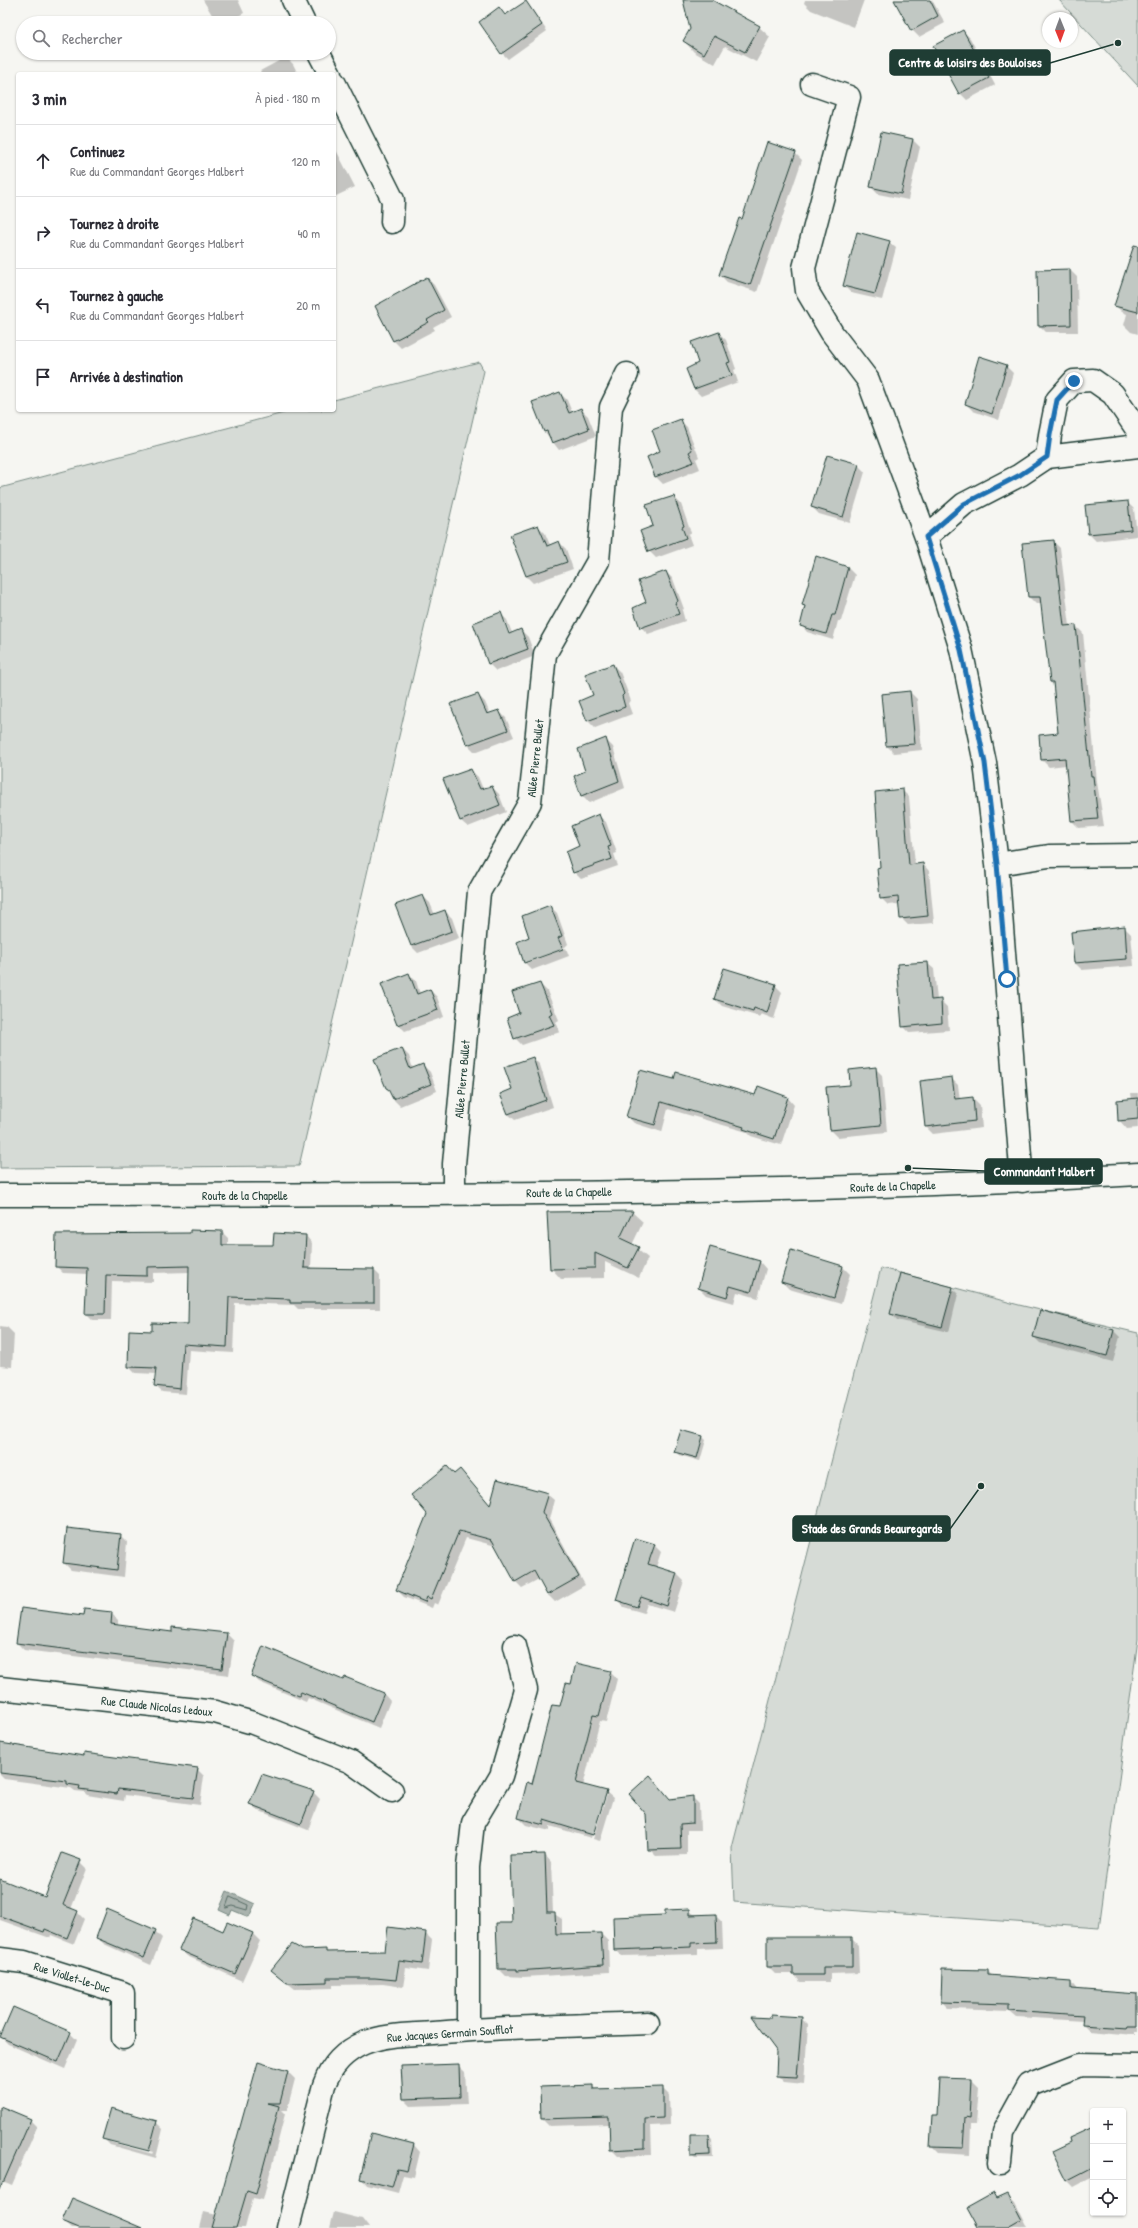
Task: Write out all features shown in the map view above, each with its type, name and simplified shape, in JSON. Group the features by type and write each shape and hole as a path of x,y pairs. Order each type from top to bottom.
{"street":[{"path":"293,0 301,16"},
{"path":"323,60 329,72"},
{"path":"812,84 849,97 804,268 807,291 832,333 868,380 926,537 961,650 985,763 997,864 1022,1181"},
{"path":"336,86 393,200 392,222"},
{"name":"Allée Pierre Bullet","path":"454,1193 454,1164 479,892 530,802 545,654 598,562 611,407 627,374"},
{"path":"1047,457 1057,400 1074,381 1093,380 1113,394 1138,431"},
{"path":"926,537 964,504 1020,475 1047,457 1138,446"},
{"path":"997,864 1049,856 1138,855"},
{"name":"Route de la Chapelle","path":"0,1196 454,1193 837,1188 1022,1181 1138,1174"},
{"path":"468,2029 468,1866 473,1822 501,1776 526,1690 514,1646"},
{"name":"Rue Claude Nicolas Ledoux","path":"0,1688 216,1712 253,1723 351,1762 392,1791"},
{"name":"Rue Viollet-le-Duc","path":"0,1958 24,1962 123,1993 123,2038"},
{"name":"Rue Jacques Germain Soufflot","path":"288,2228 324,2085 330,2070 346,2054 364,2043 383,2037 468,2029 648,2023"},
{"path":"1000,2163 1003,2132 1029,2086 1080,2065 1138,2066"}],"shaded area":[{"path":"1059,0 1138,0 1138,86 1078,21 1078,12 1070,12"},
{"path":"479,362 484,371 299,1166 0,1168 0,488 287,412 336,412 336,399"},
{"path":"881,1268 1019,1305 1138,1333 1138,1639 1099,1928 734,1902 732,1848"}],"water":[{"path":"227,1891 255,1904 249,1917 232,1910 230,1915 219,1910"}],"building":[{"path":"683,0 712,0 760,26 745,52 714,36 704,54 683,41 690,29"},
{"path":"894,0 930,0 938,16 911,31"},
{"path":"526,1 542,25 501,54 479,22 499,7 505,15"},
{"path":"963,30 989,78 959,94 933,46"},
{"path":"881,132 913,139 901,194 870,187"},
{"path":"767,142 796,152 750,285 719,275 739,218 742,219"},
{"path":"857,232 890,241 875,294 843,286"},
{"path":"1134,245 1138,246 1138,312 1114,306"},
{"path":"1070,269 1071,325 1038,326 1037,270"},
{"path":"427,277 444,310 427,320 429,322 393,341 375,306"},
{"path":"719,332 730,362 727,363 732,375 694,389 686,369 698,363 691,342"},
{"path":"979,356 1007,365 992,414 965,404"},
{"path":"560,392 569,413 581,408 589,429 552,443 547,431 544,432 532,402"},
{"path":"681,419 692,450 689,452 694,462 655,477 647,457 660,451 652,430"},
{"path":"827,455 859,464 843,517 811,507"},
{"path":"674,496 684,526 682,527 686,538 648,552 640,531 653,526 646,505"},
{"path":"1128,501 1131,530 1088,534 1085,505"},
{"path":"538,525 547,546 559,541 567,562 526,576 510,535"},
{"path":"1054,540 1064,626 1076,625 1091,776 1093,776 1098,819 1071,821 1065,758 1041,760 1039,735 1058,733 1053,682 1050,682 1040,597 1028,597 1022,543"},
{"path":"816,556 848,567 835,615 832,615 826,634 800,626 805,606 802,605"},
{"path":"666,571 678,601 675,603 679,614 640,628 633,608 646,602 638,581"},
{"path":"501,612 509,634 521,629 528,649 488,664 473,623"},
{"path":"613,664 624,694 622,696 625,707 587,721 579,701 593,695 585,674"},
{"path":"910,691 915,744 886,746 881,694"},
{"path":"478,694 487,714 499,710 508,730 467,745 450,704"},
{"path":"606,738 619,781 581,796 574,776 585,771 578,749"},
{"path":"471,769 480,789 492,786 500,805 460,821 443,779"},
{"path":"903,789 909,865 923,863 928,916 900,919 898,897 880,899 877,868 880,867 875,792"},
{"path":"599,814 611,846 608,847 612,859 573,873 566,852 579,846 571,826"},
{"path":"423,895 431,915 445,910 452,931 411,946 395,905"},
{"path":"550,905 562,936 558,938 563,949 524,963 517,942 529,937 522,916"},
{"path":"1125,926 1127,959 1074,963 1071,932"},
{"path":"928,962 931,1000 941,999 942,1023 902,1027 897,964"},
{"path":"724,968 776,984 767,1013 754,1008 753,1011 714,999"},
{"path":"409,973 417,994 430,989 438,1010 397,1025 381,984"},
{"path":"540,983 552,1013 549,1015 554,1025 514,1039 507,1018 519,1013 512,992"},
{"path":"402,1048 410,1069 423,1064 431,1084 393,1099 386,1088 374,1059"},
{"path":"533,1057 546,1100 508,1114 500,1094 512,1089 504,1067"},
{"path":"876,1067 881,1125 830,1130 826,1087 850,1085 849,1070"},
{"path":"640,1070 674,1079 676,1072 755,1095 758,1086 788,1097 774,1139 743,1129 744,1127 661,1102 655,1125 626,1117"},
{"path":"952,1077 955,1099 973,1097 975,1121 925,1127 920,1081"},
{"path":"1138,1098 1138,1119 1118,1121 1117,1100"},
{"path":"633,1211 620,1238 639,1247 628,1268 595,1253 595,1268 550,1269 547,1212"},
{"path":"190,1230 222,1231 222,1245 273,1245 274,1233 306,1235 304,1268 374,1269 374,1303 290,1303 290,1299 229,1297 227,1347 183,1344 180,1389 154,1386 156,1368 128,1367 129,1330 152,1331 152,1323 188,1324 189,1266 147,1267 147,1276 106,1275 105,1314 85,1314 87,1268 55,1267 56,1234 190,1233"},
{"path":"710,1247 760,1261 751,1292 730,1286 727,1297 698,1288"},
{"path":"791,1250 843,1266 834,1298 781,1282"},
{"path":"900,1273 953,1287 942,1327 890,1314"},
{"path":"1040,1310 1114,1330 1107,1356 1033,1337"},
{"path":"681,1430 703,1436 697,1458 674,1452"},
{"path":"447,1466 454,1474 460,1469 490,1505 497,1479 548,1493 542,1512 579,1577 547,1595 534,1571 515,1582 492,1540 459,1531 431,1599 427,1597 425,1602 396,1590 427,1514 411,1495"},
{"path":"67,1528 121,1534 117,1570 63,1563"},
{"path":"635,1538 655,1544 648,1564 677,1573 667,1606 641,1597 637,1607 616,1600"},
{"path":"21,1608 83,1616 84,1609 112,1612 111,1624 172,1632 172,1627 227,1633 222,1669 16,1643"},
{"path":"263,1646 343,1680 345,1677 384,1693 372,1722 301,1692 299,1696 251,1676"},
{"path":"576,1663 611,1671 599,1716 593,1715 576,1783 607,1791 593,1835 544,1820 544,1825 518,1818 527,1782 532,1784 552,1705 560,1706 566,1683 571,1684"},
{"path":"0,1743 84,1756 84,1753 198,1768 193,1798 118,1789 117,1794 79,1789 80,1786 67,1784 67,1781 0,1773"},
{"path":"262,1774 314,1791 301,1824 249,1804"},
{"path":"650,1775 670,1799 693,1796 693,1823 680,1824 681,1849 648,1850 646,1814 629,1794"},
{"path":"62,1853 81,1860 63,1905 78,1911 67,1938 45,1929 44,1932 0,1916 0,1879 45,1897"},
{"path":"545,1854 547,1912 555,1912 556,1934 601,1933 603,1965 517,1971 517,1969 498,1969 496,1923 512,1923 510,1855"},
{"path":"107,1909 156,1930 144,1958 96,1938"},
{"path":"690,1909 690,1915 716,1914 717,1942 691,1943 691,1947 614,1950 613,1917 665,1915 665,1910"},
{"path":"193,1918 223,1931 227,1922 253,1933 235,1974 179,1950"},
{"path":"388,1927 426,1932 422,1964 399,1961 396,1980 375,1978 327,1978 327,1982 287,1983 271,1970 292,1944 303,1950 326,1949 326,1952 385,1951"},
{"path":"767,1937 852,1937 852,1967 823,1967 823,1975 793,1975 793,1967 767,1967"},
{"path":"942,1969 988,1970 988,1975 1071,1981 1071,1989 1138,1994 1138,2026 1129,2026 1128,2028 1082,2025 1083,2015 1009,2010 1009,2004 941,2002"},
{"path":"13,2007 71,2032 58,2062 0,2037"},
{"path":"771,2015 802,2017 797,2077 776,2076 777,2052 751,2017 771,2018"},
{"path":"258,2062 288,2071 280,2103 268,2103 279,2106 256,2194 247,2191 236,2228 212,2228"},
{"path":"459,2064 460,2097 403,2099 401,2066"},
{"path":"939,2078 972,2079 970,2119 965,2118 963,2148 930,2147 932,2116 937,2116"},
{"path":"593,2085 593,2089 663,2087 663,2118 645,2119 645,2148 610,2150 609,2117 541,2119 540,2087"},
{"path":"0,2106 31,2119 0,2190"},
{"path":"111,2108 157,2121 149,2151 102,2139"},
{"path":"1090,2128 1090,2169 1066,2181 1051,2151 1070,2142 1069,2138"},
{"path":"371,2133 414,2144 407,2171 397,2169 392,2187 360,2179"},
{"path":"690,2135 709,2135 710,2155 690,2156"},
{"path":"994,2193 997,2198 1008,2193 1022,2220 1008,2228 978,2228 967,2208"},
{"path":"72,2198 142,2228 79,2228 62,2221"}],"place":[{"name":"Centre de loisirs des Bouloises","path":"1118,43"},
{"name":"Commandant Malbert","path":"908,1168"},
{"name":"Stade des Grands Beauregards","path":"981,1486"}],"route":[{"path":"1007,979 997,864 985,763 961,650 926,537 964,504 1020,475 1047,457 1057,400 1074,381"}]}
